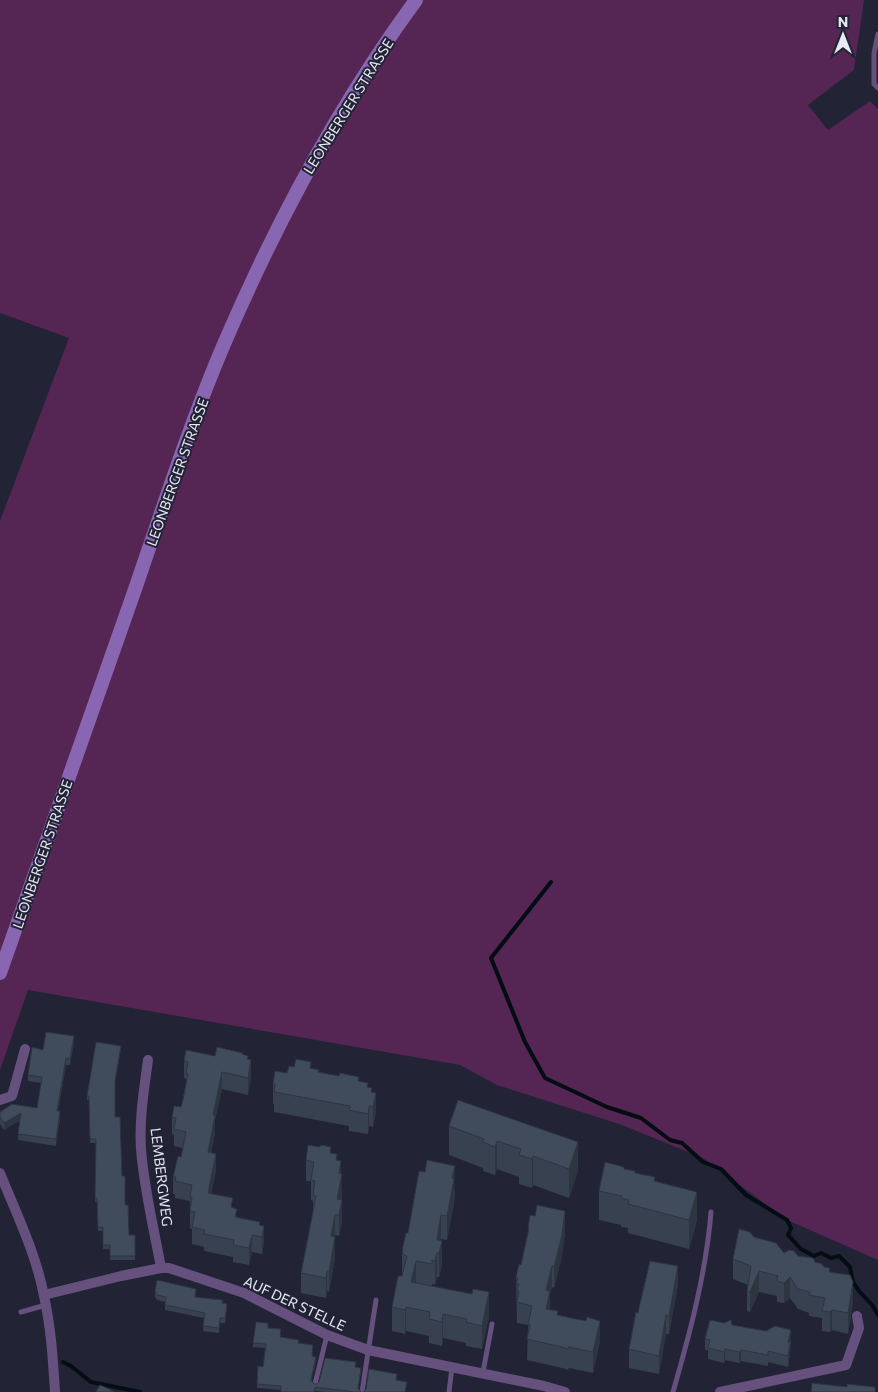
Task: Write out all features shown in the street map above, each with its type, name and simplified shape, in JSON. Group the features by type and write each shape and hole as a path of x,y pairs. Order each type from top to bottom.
{"main road":[{"name":"LEONBERGER STRASSE","path":"0,973 156,529 223,346 254,275 294,194 356,88 416,0"}],"street":[{"path":"0,1100 12,1096 26,1049"},
{"name":"LEMBERGWEG","path":"148,1060 141,1123 142,1150 145,1181 161,1268"},
{"path":"0,1173 35,1260 45,1300 52,1350 55,1392"},
{"name":"AUF DER STELLE","path":"45,1300 161,1268 169,1268 244,1293 327,1336 368,1350 482,1372 565,1392"},
{"path":"720,1392 846,1365 859,1328 857,1316"}],"lane":[{"path":"878,34 874,53 874,84 878,88"},
{"path":"673,1392 691,1328 708,1240 711,1212"},
{"path":"21,1312 45,1300"},
{"path":"362,1392 376,1300"},
{"path":"482,1372 492,1324"},
{"path":"315,1384 327,1336"},
{"path":"449,1392 452,1367"}],"shaded area":[{"path":"0,0 864,0 854,70 808,105 828,130 870,101 878,109 878,1260 787,1220 703,1158 622,1125 497,1085 460,1065 28,990 0,1070 0,521 69,338 0,313"}],"building":[{"path":"46,1032 74,1036 70,1059 66,1058 57,1111 60,1111 56,1139 18,1134 21,1113 4,1123 0,1117 0,1112 12,1104 37,1108 42,1077 28,1075 32,1047 43,1050"},
{"path":"96,1042 121,1046 115,1080 115,1117 120,1117 122,1176 125,1176 125,1205 128,1205 129,1235 135,1235 135,1256 110,1256 110,1245 103,1245 103,1227 98,1227 97,1198 95,1198 96,1139 90,1139 89,1096 87,1096"},
{"path":"217,1047 243,1053 248,1056 247,1059 251,1060 248,1078 222,1072 208,1152 216,1154 208,1193 233,1198 231,1207 237,1209 235,1217 260,1222 259,1225 264,1226 262,1237 252,1235 249,1248 233,1245 234,1240 204,1234 205,1230 192,1227 195,1212 190,1211 192,1185 175,1181 176,1177 173,1177 178,1156 181,1157 186,1132 174,1129 176,1118 172,1117 174,1106 181,1107 183,1100 188,1074 186,1073 188,1062 184,1061 186,1050 215,1056"},
{"path":"296,1059 311,1062 310,1068 319,1070 318,1072 339,1076 340,1073 359,1077 358,1081 368,1083 367,1087 372,1088 371,1092 376,1093 373,1107 369,1106 368,1114 349,1110 350,1106 274,1092 275,1071 287,1073 289,1066 294,1067"},
{"path":"458,1100 578,1142 569,1169 533,1156 532,1159 519,1155 521,1149 497,1141 495,1147 483,1142 484,1139 449,1126"},
{"path":"308,1145 331,1147 330,1153 337,1154 336,1160 341,1161 339,1173 342,1174 337,1199 342,1200 339,1215 335,1215 331,1236 335,1237 329,1272 327,1271 326,1278 301,1273 316,1196 313,1195 315,1181 311,1180 314,1162 306,1160"},
{"path":"427,1160 455,1166 452,1178 454,1179 447,1216 441,1215 437,1240 442,1241 439,1253 437,1253 435,1261 432,1260 432,1264 416,1261 411,1282 472,1294 473,1289 489,1292 482,1326 466,1322 467,1319 443,1314 442,1322 429,1319 430,1312 406,1307 405,1310 392,1307 398,1276 402,1276 407,1256 402,1254 403,1246 406,1233 408,1233 419,1171 425,1172"},
{"path":"605,1162 635,1171 635,1173 655,1177 654,1181 697,1192 689,1220 628,1204 629,1200 621,1198 622,1196 599,1191"},
{"path":"537,1205 565,1211 562,1235 546,1290 550,1291 546,1309 558,1311 557,1315 586,1321 587,1317 600,1321 593,1352 569,1347 568,1349 527,1339 532,1306 517,1302 519,1284 516,1284 518,1278 516,1277 519,1264 521,1265 530,1215 535,1216"},
{"path":"739,1229 750,1232 754,1237 776,1243 784,1253 789,1250 794,1251 798,1256 813,1258 815,1262 830,1268 829,1272 850,1275 853,1282 848,1313 832,1310 830,1312 822,1311 825,1298 809,1295 810,1292 798,1289 790,1277 784,1283 777,1281 778,1276 759,1271 750,1292 747,1291 751,1266 733,1259"},
{"path":"650,1261 678,1266 669,1316 666,1315 659,1356 629,1349 636,1312 638,1313"},
{"path":"157,1280 196,1289 195,1297 223,1300 222,1303 227,1304 225,1318 220,1318 219,1328 203,1326 205,1313 165,1305 166,1297 157,1295 155,1291"},
{"path":"710,1320 724,1323 731,1320 732,1325 766,1331 775,1326 791,1330 788,1342 790,1343 788,1356 768,1351 768,1355 741,1350 739,1352 725,1349 724,1352 708,1348 710,1340 705,1339"},
{"path":"256,1322 268,1323 268,1328 281,1329 280,1337 299,1340 298,1343 313,1345 312,1356 316,1357 311,1380 314,1384 319,1382 325,1358 356,1362 355,1367 361,1368 358,1388 361,1392 315,1387 314,1392 281,1392 281,1386 257,1384 258,1366 263,1367 266,1344 253,1343"},
{"path":"369,1369 397,1374 396,1380 407,1382 405,1392 363,1392 366,1389"},
{"path":"812,1383 847,1387 847,1384 875,1387 875,1392 811,1392"},
{"path":"100,1385 115,1392 96,1392"}],"waterway":[{"path":"551,882 491,958 525,1042 545,1078 607,1107 641,1118 670,1140 682,1143 703,1162 721,1169 746,1195 787,1220 791,1228 788,1235 801,1249 814,1256 821,1253 831,1258 839,1256 850,1267 853,1282 878,1315"},
{"path":"63,1362 91,1382 140,1392"}]}
